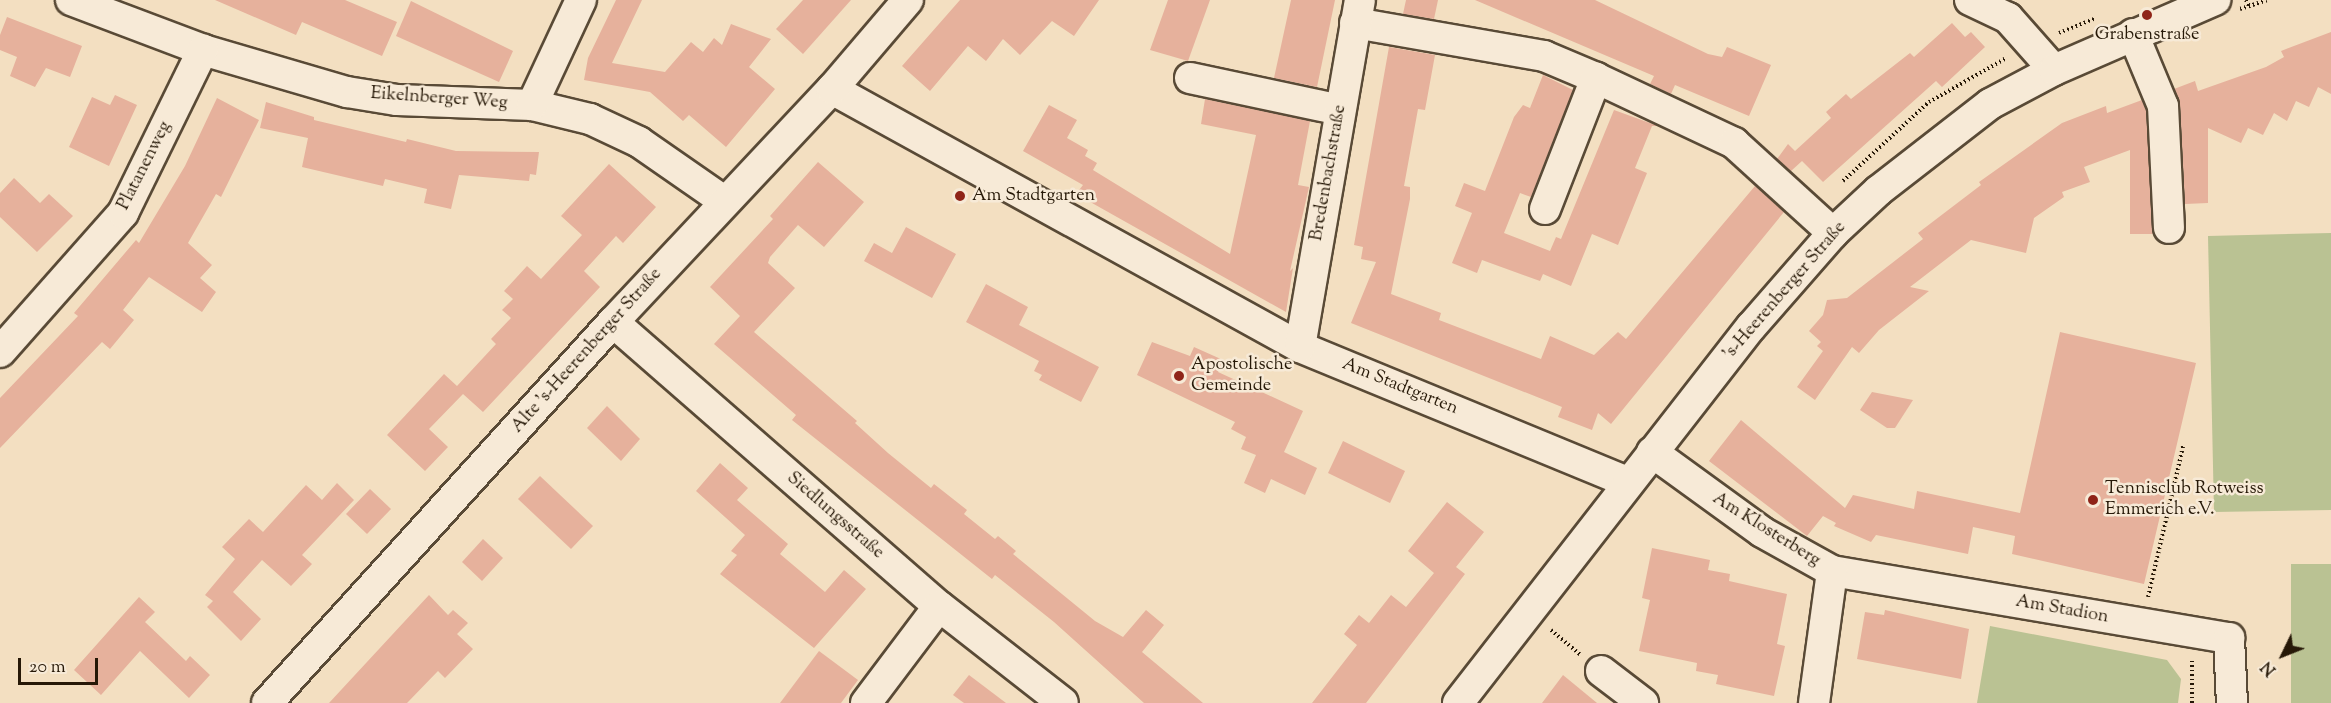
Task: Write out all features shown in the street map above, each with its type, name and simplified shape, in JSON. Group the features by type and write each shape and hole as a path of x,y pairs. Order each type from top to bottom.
{"street":[{"name":"Eikelnberger Weg","path":"71,0 203,50 347,92 398,100 532,105 590,119 639,142 724,201"},
{"path":"532,105 580,0"},
{"name":"Alte 's-Heerenberger Straße","path":"267,703 724,201 832,89 908,0"},
{"path":"1970,0 2008,18 2054,70"},
{"name":"'s-Heerenberger Straße","path":"1458,703 1751,327 1833,233 1923,153 1990,104 2054,70 2133,34 2222,7"},
{"path":"1357,11 1544,56 1596,78 1734,143 1833,233"},
{"name":"Bredenbachstraße","path":"1300,347 1357,11"},
{"path":"2133,34 2163,106 2169,228"},
{"name":"Platanenweg","path":"0,352 123,213 203,50"},
{"path":"1190,78 1340,110"},
{"path":"1545,209 1596,78"},
{"name":"Am Stadtgarten","path":"832,89 1300,347 1628,482"},
{"name":"Siedlungsstraße","path":"613,322 939,606 1063,703"},
{"name":"Am Klosterberg","path":"1652,452 1762,532 1832,571 1814,703"},
{"name":"Am Stadion","path":"1832,571 2229,638 2232,703"},
{"path":"866,703 939,606"},
{"path":"1600,671 1643,703"}],"path":[{"path":"2246,0 2249,6"},
{"path":"2222,7 2249,6 2267,0"},
{"path":"2142,624 2183,446"},
{"path":"2188,631 2195,674 2192,703"},
{"path":"1554,633 1600,671"}],"green space":[{"path":"2331,233 2331,510 2214,512 2208,236"},
{"path":"2291,564 2331,564 2331,703 2291,703"},
{"path":"1990,626 2167,660 2181,679 2178,703 1977,703"}],"building":[{"path":"215,0 345,0 397,22 382,56 302,22 296,35"},
{"path":"616,0 642,0 612,63 665,72 691,42 703,52 714,38 722,45 731,24 771,39 749,67 775,89 726,147 689,115 683,121 650,92 584,80 588,58"},
{"path":"803,0 851,0 803,54 776,29"},
{"path":"960,0 1099,0 1074,36 1052,21 1020,55 1003,39 986,61 968,46 930,91 902,66"},
{"path":"1168,0 1210,0 1188,61 1150,50"},
{"path":"1291,0 1335,0 1317,87 1274,78"},
{"path":"1406,0 1438,0 1434,19 1403,14"},
{"path":"1475,0 1595,0 1708,54 1722,57 1727,47 1771,65 1749,116 1675,85 1671,94 1650,84 1654,76"},
{"path":"411,1 513,51 499,82 396,36"},
{"path":"7,17 82,46 70,77 46,68 35,87 10,76 17,57 0,50 0,35"},
{"path":"1952,23 1965,37 1971,32 1985,47 1942,87 1936,81 1823,182 1802,161 1791,171 1777,159 1788,144 1795,151 1831,118 1826,112 1846,94 1851,99 1910,53 1914,57"},
{"path":"2331,32 2331,94 2318,87 2309,107 2296,101 2287,121 2274,113 2263,135 2248,128 2241,143 2208,128 2208,203 2185,204 2180,105 2174,89 2195,81 2198,91 2266,67 2284,57 2281,51"},
{"path":"1389,47 1435,55 1425,110 1418,109 1404,186 1410,187 1410,199 1391,294 1441,313 1439,320 1541,359 1550,336 1594,355 1618,332 1626,339 1755,186 1784,212 1611,424 1598,413 1592,430 1558,417 1562,407 1351,323 1376,262 1361,259 1363,247 1354,245"},
{"path":"1543,75 1573,90 1531,197 1520,193 1504,233 1550,251 1556,237 1561,239 1614,110 1658,126 1652,126 1635,168 1647,173 1618,245 1592,234 1571,286 1543,274 1540,281 1482,260 1477,273 1452,263 1472,213 1455,206 1464,183 1485,191 1514,117 1523,105 1530,108"},
{"path":"115,95 137,105 109,166 69,147 92,97 110,105"},
{"path":"217,98 259,120 221,197 216,194 188,243 212,265 200,278 216,292 202,312 149,277 123,310 134,320 110,349 102,342 0,448 0,398 78,316 74,313 136,240 139,243 185,166"},
{"path":"1205,99 1310,121 1298,185 1309,187 1290,271 1293,268 1286,312 1076,194 1083,185 1023,151 1049,105 1077,120 1067,138 1088,150 1085,156 1097,163 1093,170 1230,254 1256,135 1201,124"},
{"path":"2142,100 2146,110 2153,234 2130,234 2130,150 2084,167 2090,182 2062,192 2064,197 2034,218 2026,253 1971,240 1910,287 1929,291 1879,330 1859,353 1852,347 1815,400 1797,387 1823,351 1817,346 1821,342 1809,331 1823,315 1827,300 1847,298 1923,239 1918,233 1981,185 1979,182 2062,123 2106,106 2107,113"},
{"path":"266,102 314,117 314,120 406,142 407,139 456,151 539,152 536,175 530,174 529,181 459,175 451,209 424,203 427,189 385,179 383,186 302,167 308,138 260,128"},
{"path":"818,162 864,202 824,247 798,225 770,257 768,263 795,288 754,332 857,421 855,423 888,453 931,488 934,484 967,510 964,514 995,539 998,536 1016,551 1013,554 1095,621 1123,637 1146,610 1164,625 1142,652 1203,703 1144,703 1054,622 995,575 992,579 792,420 796,415 714,344 740,316 710,287 773,219 770,216"},
{"path":"609,164 656,207 623,243 616,236 584,271 600,287 483,412 463,394 429,429 448,447 425,471 387,435 444,374 457,386 496,344 491,339 511,318 502,310 513,299 504,291 527,266 541,279 582,235 561,216"},
{"path":"14,178 40,203 49,194 73,216 37,252 0,217 0,193"},
{"path":"906,227 956,254 932,298 864,261 874,243 892,253"},
{"path":"986,284 1028,307 1019,325 1099,367 1081,402 1039,380 1042,375 1034,371 1039,361 966,322"},
{"name":"Tennisclub Rotweiss Emmerich e.V.","path":"2060,332 2196,363 2144,584 2012,554 2015,536 1973,527 1968,554 1876,535 1871,542 1834,526 1836,523 1823,516 1807,536 1709,461 1741,420 1845,508 1853,495 1914,509 1917,491 2020,513"},
{"path":"1152,342 1190,356 1194,347 1223,360 1218,372 1303,411 1284,452 1317,468 1305,495 1271,479 1265,493 1244,483 1256,455 1241,449 1246,437 1231,429 1235,422 1137,375"},
{"path":"1872,392 1913,400 1895,428 1887,428 1860,410"},
{"path":"607,406 640,439 621,461 587,428"},
{"path":"1343,441 1405,471 1390,503 1328,473"},
{"path":"720,463 748,488 737,500 788,544 780,554 825,592 844,570 866,589 814,648 720,574 737,555 731,551 745,535 696,491"},
{"path":"540,476 593,526 571,549 518,499"},
{"path":"337,483 354,500 302,555 312,564 291,586 262,560 233,592 261,619 241,641 207,607 213,601 205,595 235,559 222,547 249,519 263,532 306,485 322,500"},
{"path":"370,489 391,509 367,534 346,514"},
{"path":"1447,502 1484,532 1456,567 1465,574 1366,703 1312,703 1357,645 1344,634 1359,615 1369,623 1391,595 1406,607 1434,573 1408,551"},
{"path":"483,539 503,558 482,581 462,562"},
{"path":"1652,548 1710,560 1708,570 1730,574 1729,581 1787,594 1777,644 1785,646 1774,696 1716,684 1718,675 1696,671 1697,663 1639,651 1650,600 1642,598"},
{"path":"429,595 448,615 453,610 468,623 457,634 473,649 445,678 438,671 407,703 329,703"},
{"path":"139,597 155,612 145,622 186,661 190,656 210,675 189,698 140,651 101,695 74,670"},
{"path":"1885,610 1969,629 1961,679 1857,659 1865,612 1884,615"},
{"path":"819,651 858,680 841,703 780,703"},
{"path":"969,675 1006,703 964,703 953,695"},
{"path":"1563,675 1597,703 1542,703"}],"place":[{"name":"Grabenstraße","path":"2147,15"},
{"name":"Am Stadtgarten","path":"960,196"},
{"name":"Apostolische Gemeinde","path":"1179,376"},
{"name":"Tennisclub Rotweiss Emmerich e.V.","path":"2093,500"}]}
